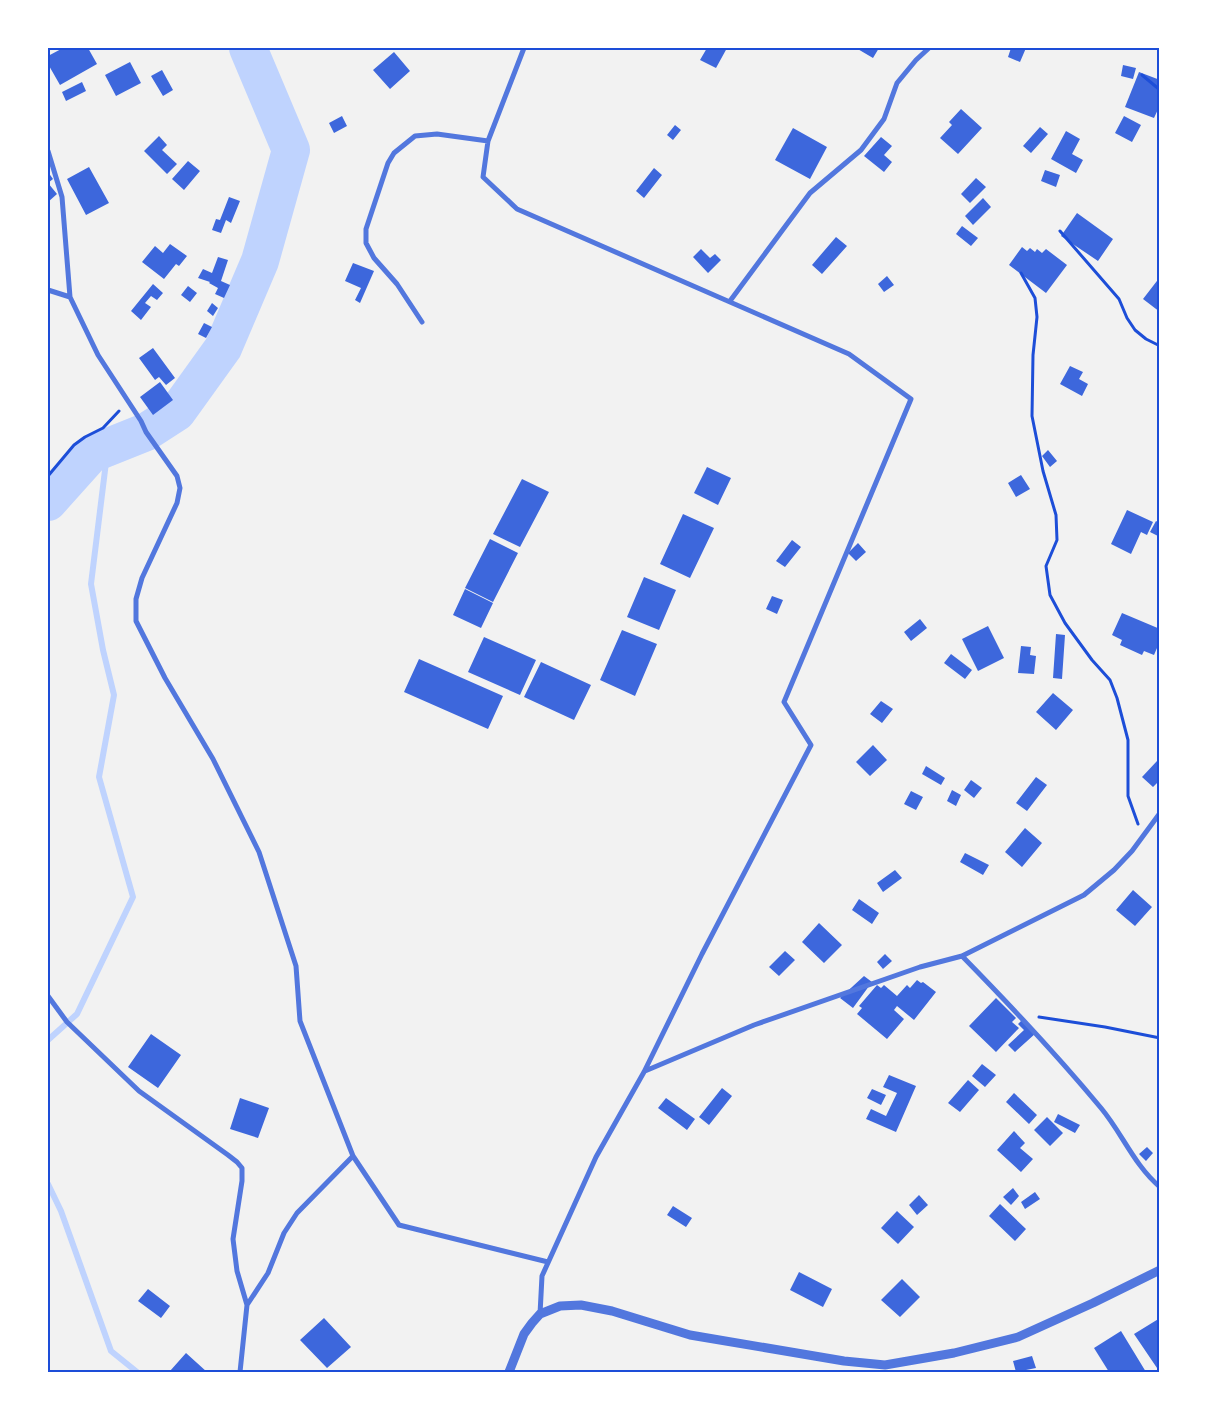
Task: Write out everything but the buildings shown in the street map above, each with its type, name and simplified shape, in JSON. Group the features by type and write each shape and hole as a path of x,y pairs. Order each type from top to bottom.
{"street":[{"path":"524,48 488,141 483,177 517,209 849,354 911,400 784,702 811,745 702,954 644,1072 596,1157 542,1276 540,1314"},
{"path":"730,301 810,193 861,150 884,119 897,83 929,48"},
{"path":"422,322 397,284 374,258 366,243 366,229 388,163 394,153 415,136 437,134 488,141"},
{"path":"48,151 62,197 70,297 98,355 141,421 146,432 177,476 180,488 177,503 142,578 136,599 136,621 165,678 214,759 259,852 296,966 300,1021 353,1156 399,1225 548,1262"},
{"path":"48,290 70,297"},
{"path":"644,1072 754,1024 920,967 962,956 1084,895 1132,852 1160,813"},
{"path":"962,956 1018,1014 1101,1108 1136,1161 1160,1187"},
{"path":"48,996 67,1022 139,1091 237,1162 242,1168 242,1181 233,1239 237,1271 247,1305 240,1372"},
{"path":"247,1305 268,1273 284,1233 297,1213 353,1156"},
{"path":"509,1372 524,1334 532,1322 540,1314 560,1306 581,1305 612,1311 690,1335 878,1368 885,1365 954,1353 1018,1337 1160,1270"}],"path":[{"path":"1142,75 1160,90"},
{"path":"1060,231 1119,299 1127,318 1136,330 1146,339 1160,346"},
{"path":"1021,273 1035,298 1032,416 1043,470 1056,515 1057,540 1046,566 1050,595 1065,623 1092,660 1110,680 1117,698 1128,740 1128,796 1142,836"},
{"path":"48,476 74,445 85,436 103,428 128,402"},
{"path":"1018,1014 1105,1027 1160,1038"}],"waterway":[{"path":"48,502 91,454 146,432 177,412 223,348 260,261 291,150 248,48"},
{"path":"48,1040 77,1014 133,897 99,777 114,695 103,650 91,584 108,446"},
{"path":"48,1184 61,1211 111,1351 137,1372"}]}
